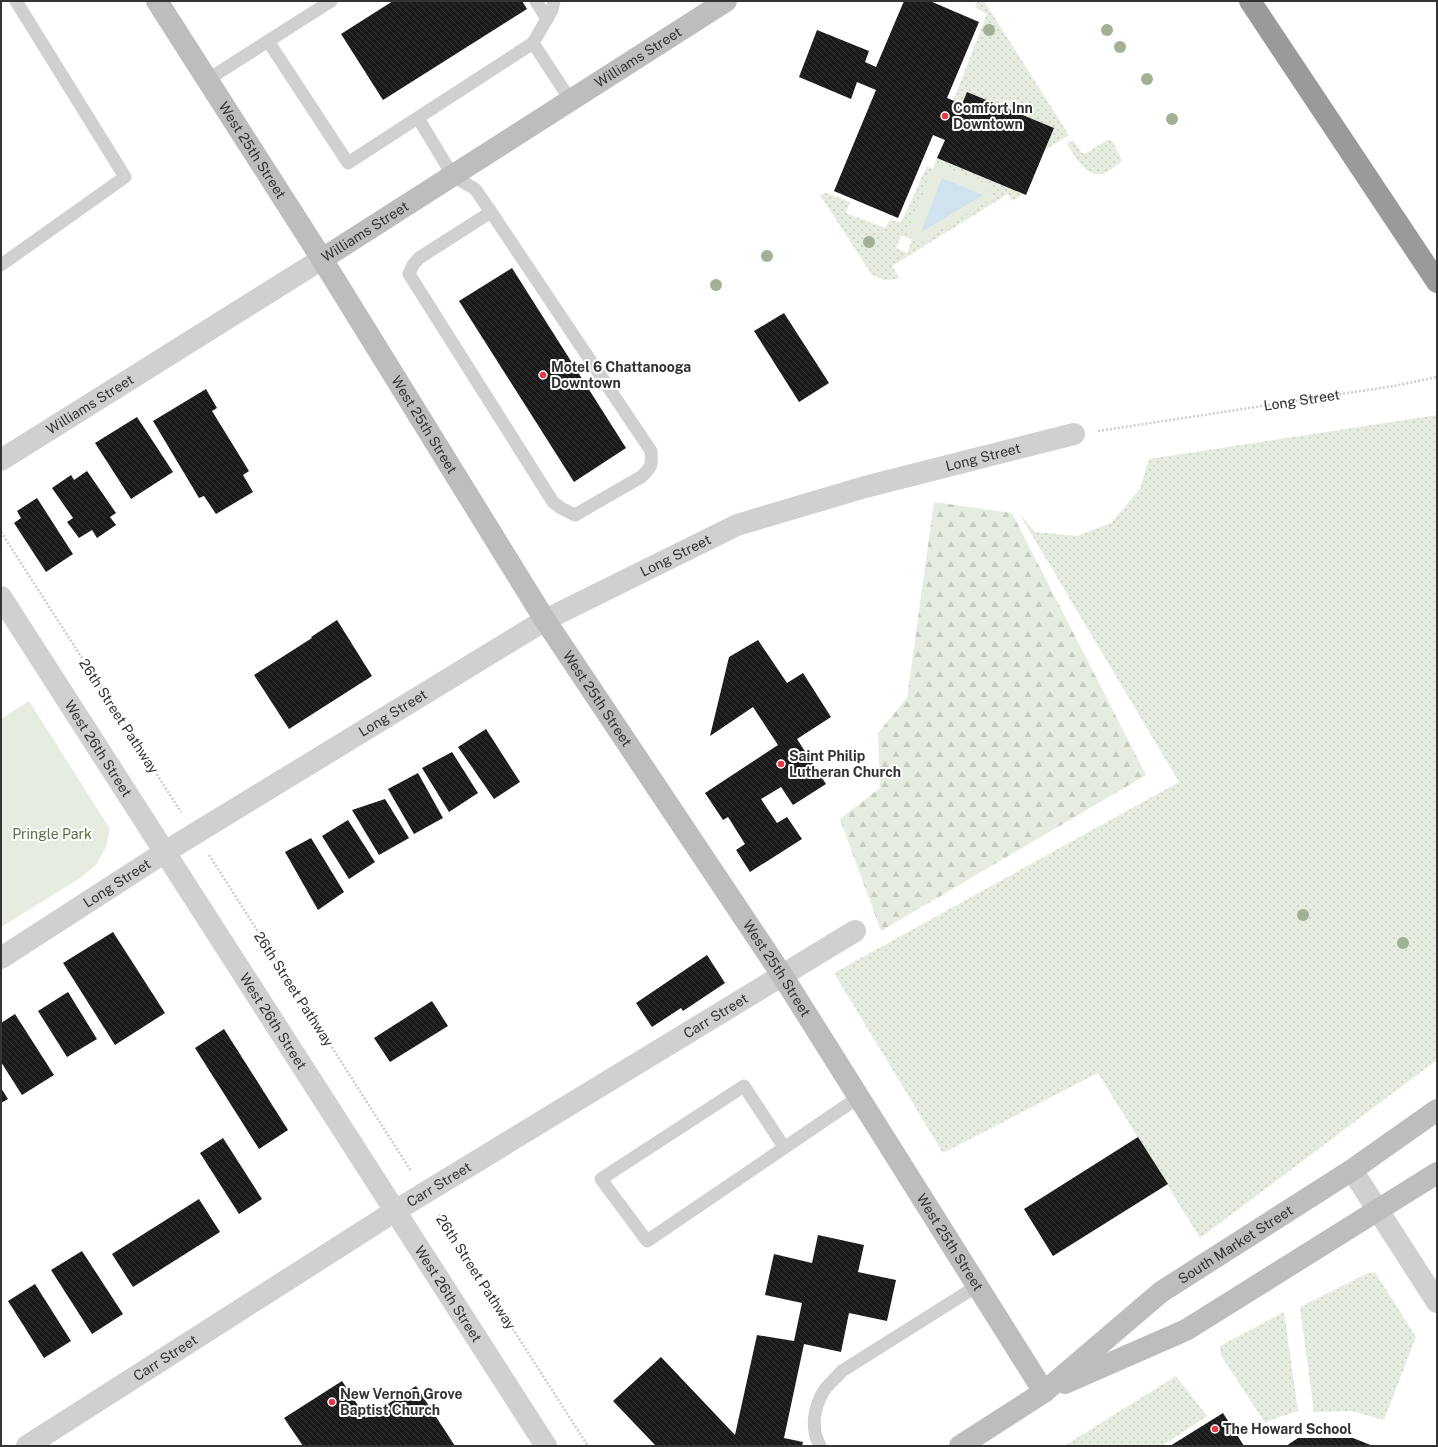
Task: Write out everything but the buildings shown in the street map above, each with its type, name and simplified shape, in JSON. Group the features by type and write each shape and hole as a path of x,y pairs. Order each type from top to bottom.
{"highway":[{"path":"1250,1 1437,282"}],"street":[{"name":"West 25th Street","path":"157,1 322,259 545,620 782,975 1044,1392"},
{"name":"Williams Street","path":"1,460 322,259 726,1"},
{"name":"Long Street","path":"1,958 194,833 545,620 737,525 865,487 1074,434"},
{"name":"West 26th Street","path":"1,597 546,1446"},
{"name":"Carr Street","path":"27,1446 395,1211 855,931"},
{"name":"South Market Street","path":"960,1446 1044,1392 1161,1292 1352,1170 1437,1110"},
{"path":"1352,1170 1437,1302"},
{"name":"South Market Street","path":"1044,1392 1186,1330 1437,1174"}],"lane":[{"path":"1,264 125,177 16,1"},
{"path":"536,1 547,19"},
{"path":"268,41 348,163 533,43 552,10 554,1"},
{"path":"208,80 323,3"},
{"path":"533,43 571,101"},
{"path":"418,118 453,176 475,188 651,451 652,462 649,469 641,477 576,515 561,508 553,502 409,274 413,265 419,258 491,212"},
{"path":"784,1147 744,1086 601,1179 647,1241 859,1097"},
{"path":"820,1446 814,1429 815,1415 825,1389 842,1371 977,1286"}],"path":[{"name":"Long Street","path":"1074,434 1394,386 1437,377"},
{"name":"26th Street Pathway","path":"1,532 588,1446"}],"green space":[{"path":"977,1 984,1 1069,135 1045,150 1054,128 967,92 962,104 953,101 987,14 975,7"},
{"path":"1073,140 1082,153 1087,153 1107,140 1112,141 1122,160 1109,171 1104,173 1096,174 1090,172 1085,169 1067,144"},
{"path":"937,158 1023,194 1012,201 1008,194 892,266 899,277 897,279 884,280 872,275 820,195 826,193 850,202 846,213 885,228 890,219 901,223 927,166 933,169 906,237 901,236 896,248 907,253 912,240 920,243 990,186 935,163"},
{"path":"935,163 990,186 992,198 920,243 906,237"},
{"path":"1437,415 1437,1060 1200,1238 1098,1073 943,1153 834,973 1179,782 1020,515 1035,532 1077,536 1111,523 1140,489 1149,459"},
{"path":"934,502 1012,513 1146,775 881,931 840,819 880,788 878,733 907,698"},
{"name":"Pringle Park","path":"29,701 110,829 106,847 96,865 80,878 1,927 1,719"},
{"path":"1375,1272 1416,1337 1384,1420 1351,1411 1314,1412 1300,1307 1366,1274"},
{"path":"1284,1312 1298,1411 1265,1423 1221,1355 1220,1346"},
{"path":"1176,1376 1207,1416 1162,1446 1064,1446"}],"water":[{"path":"942,178 983,195 921,232"}],"place":[{"name":"Comfort Inn Downtown","path":"945,116"},
{"name":"Motel 6 Chattanooga Downtown","path":"543,375"},
{"name":"Saint Philip Lutheran Church","path":"781,764"},
{"name":"New Vernon Grove Baptist Church","path":"332,1402"},
{"name":"The Howard School","path":"1215,1429"}]}
